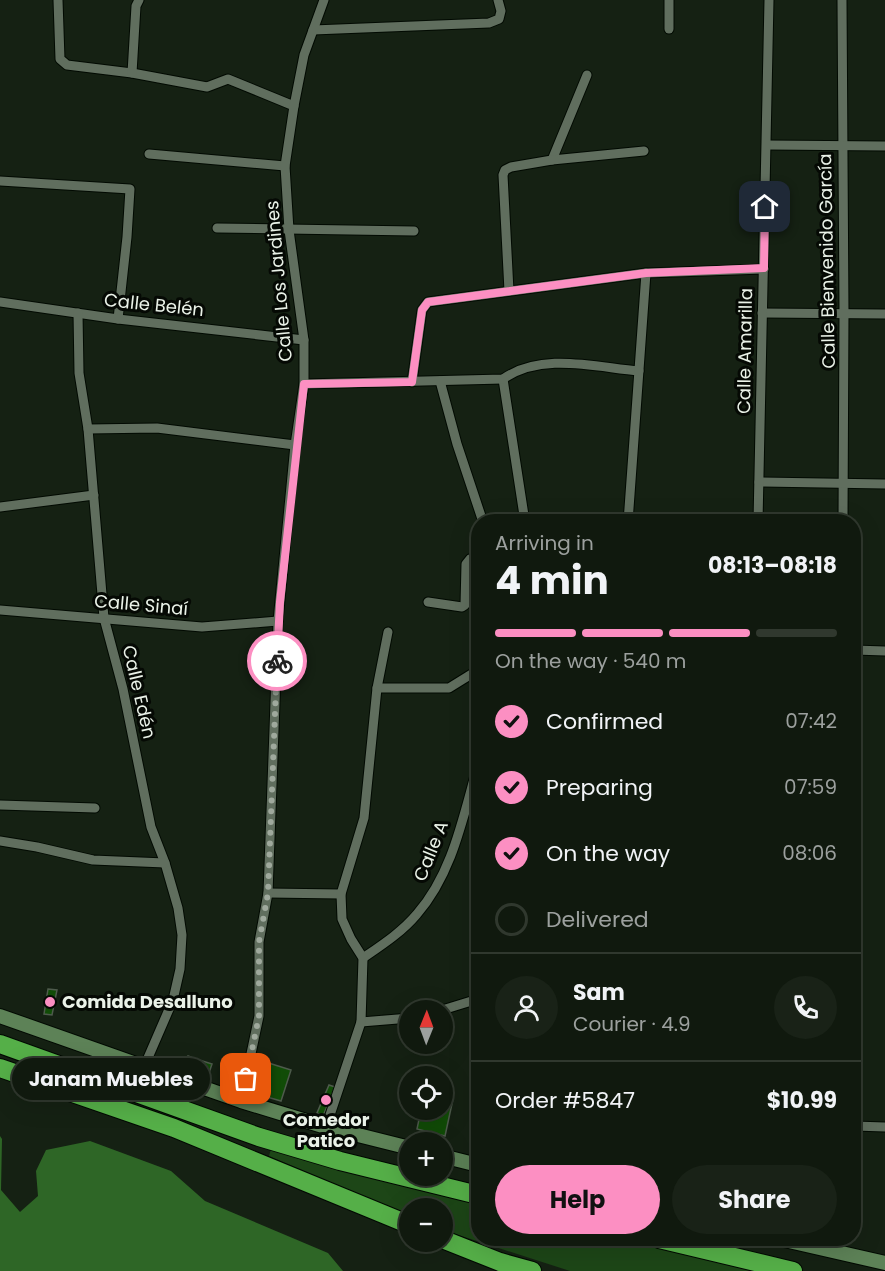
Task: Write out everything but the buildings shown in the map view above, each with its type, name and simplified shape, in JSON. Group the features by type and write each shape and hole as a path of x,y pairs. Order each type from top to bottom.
{"highway":[{"path":"0,1044 259,1137 340,1161 471,1193"},
{"path":"0,1068 174,1128 399,1221"},
{"path":"453,1243 500,1262 532,1271"},
{"path":"689,1246 793,1271"}],"main road":[{"path":"0,1016 241,1101 326,1127 399,1145"},
{"path":"453,1159 471,1163"},
{"path":"830,1246 885,1263"}],"street":[{"path":"58,0 60,59 67,65 207,87 228,79 294,106"},
{"path":"132,74 136,6 139,0"},
{"name":"Calle Los Jardines","path":"241,1101 259,1016 259,942 268,893 278,621 304,384 304,340 290,230 285,166 304,55 324,0"},
{"path":"313,30 489,23 499,19 501,11 498,0"},
{"path":"669,0 669,29"},
{"name":"Calle Amarilla","path":"758,514 769,0"},
{"name":"Calle Bienvenido García","path":"842,0 843,514"},
{"path":"552,160 587,75"},
{"path":"767,146 885,146"},
{"path":"509,291 503,175 505,170 511,166 552,160 644,151"},
{"path":"149,154 285,166"},
{"path":"0,181 130,189 118,319"},
{"path":"217,228 414,231"},
{"path":"412,382 422,310 428,302 646,273 764,268"},
{"path":"629,514 646,273"},
{"name":"Calle Belén","path":"0,302 118,319 304,340"},
{"name":"Calle Edén","path":"78,313 80,374 88,429 104,618 123,689 151,827 165,863 178,908 182,935 180,969 173,1000 144,1067"},
{"path":"762,313 885,314"},
{"path":"304,384 503,379 525,367 560,363 639,371"},
{"path":"503,379 524,514"},
{"path":"440,381 480,514"},
{"path":"88,429 157,428 296,445"},
{"path":"759,482 885,484"},
{"path":"0,507 94,495"},
{"path":"428,602 462,607 465,605 466,564 471,559"},
{"name":"Calle Sinaí","path":"0,610 202,627 278,621"},
{"path":"326,1127 361,1022 363,958 342,919 341,894 364,818 377,688 388,632"},
{"path":"861,650 885,651"},
{"path":"377,688 449,688 471,674"},
{"name":"Calle A","path":"363,958 392,938 416,915 434,892 446,868 471,798"},
{"path":"0,805 95,808"},
{"path":"0,841 93,860 165,863"},
{"path":"268,893 341,894"},
{"path":"453,1007 471,1001"},
{"path":"361,1022 399,1019"},
{"path":"861,1126 885,1127"}],"shaded area":[{"path":"0,1136 2,1139 1,1190 20,1212 38,1196 36,1171 46,1150 90,1141 171,1171 205,1201 328,1253 343,1271 0,1271"},
{"path":"271,1149 399,1183 399,1186 410,1186 471,1202 471,1239 453,1233 453,1198 399,1198 399,1212 269,1156"},
{"path":"493,1246 656,1246 761,1271 570,1271"}],"way so far":[{"path":"246,1079 259,1016 259,942 268,893 277,661"}],"place":[{"name":"Comida Desalluno","path":"50,1002"},
{"name":"Janam Muebles","path":"246,1079"},
{"name":"Comedor Patico","path":"326,1100"}],"route":[{"path":"277,661 278,621 304,384 412,382 422,310 428,302 646,273 764,268 765,207"}]}
